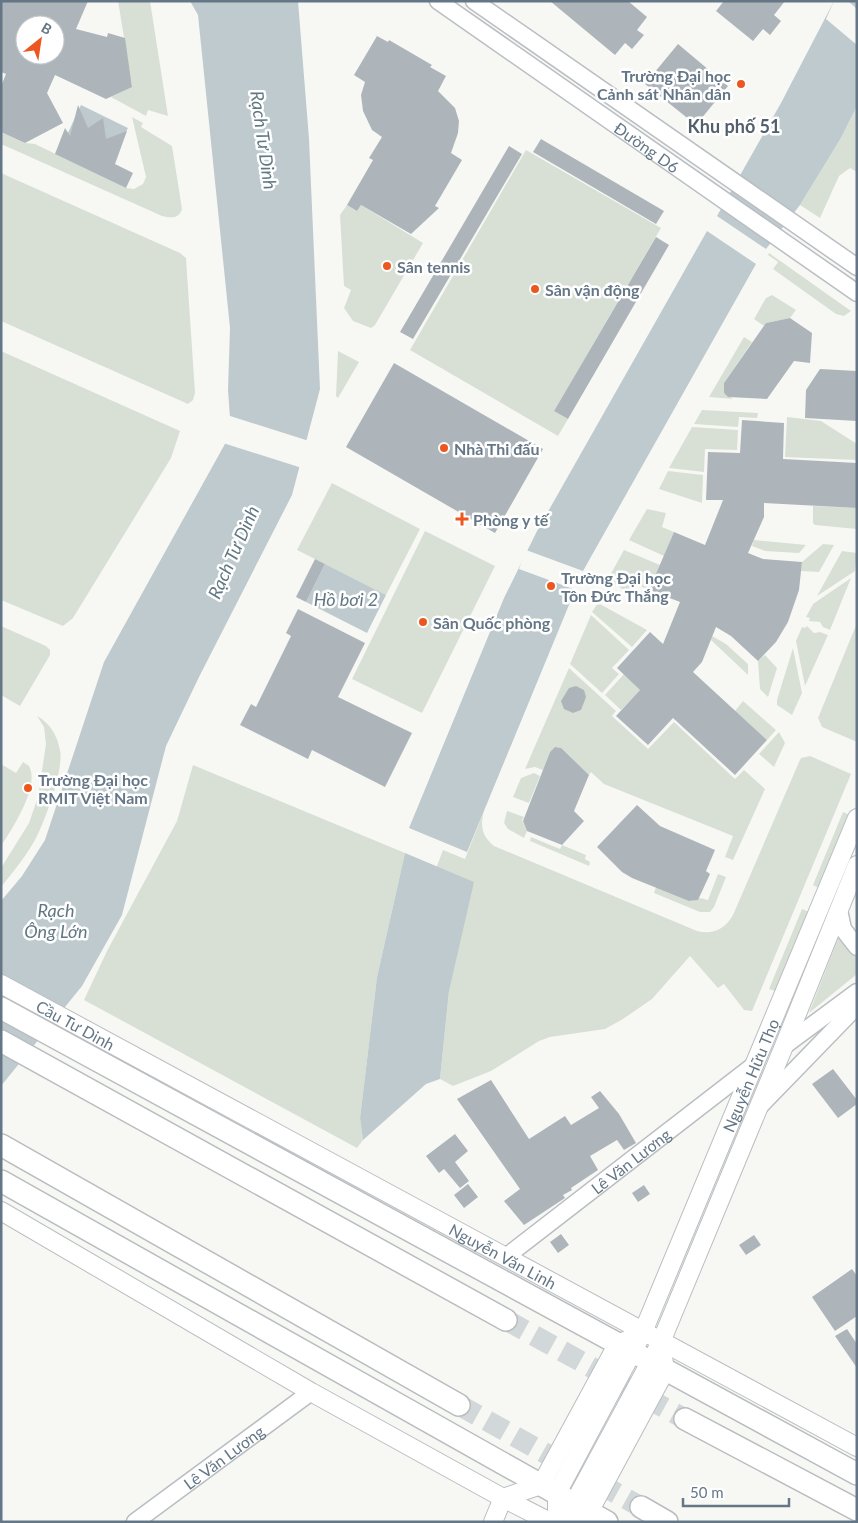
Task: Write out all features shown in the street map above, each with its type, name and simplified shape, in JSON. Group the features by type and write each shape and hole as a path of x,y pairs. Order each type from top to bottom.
{"highway":[{"name":"Cầu Tư Dinh","path":"1,1008 139,1084"},
{"path":"1,1041 506,1320"},
{"name":"Nguyễn Văn Linh","path":"139,1084 857,1474"},
{"path":"1,1145 459,1405"},
{"path":"1,1181 574,1508"},
{"path":"685,1419 857,1510"},
{"path":"641,1507 667,1522"}],"main road":[{"name":"Nguyễn Hữu Thọ","path":"574,1508 641,1358 643,1332 857,818"},
{"name":"Nguyễn Hữu Thọ","path":"574,1508 641,1358 661,1342 759,1107 857,864"},
{"name":"Cầu Tư Dinh","path":"1,984 152,1063"},
{"name":"Nguyễn Văn Linh","path":"152,1063 661,1342 857,1447"},
{"path":"1,1212 311,1392 550,1522"},
{"path":"503,1498 574,1508"},
{"path":"492,1522 503,1498"},
{"path":"558,1522 574,1508"}],"street":[{"name":"Đường D6","path":"438,1 857,293"},
{"name":"Đường D6","path":"474,1 857,267"},
{"path":"691,177 703,160"},
{"path":"839,910 843,929 857,947"},
{"path":"784,1046 857,992"},
{"path":"759,1107 857,1006"},
{"name":"Lê Văn Lương","path":"507,1256 754,1066"},
{"name":"Lê Văn Lương","path":"135,1522 311,1392"}],"shaded area":[{"path":"118,1 150,1 168,116 148,110 146,116 111,97 132,86"},
{"path":"857,106 857,172 850,168 839,176 820,218 800,205 841,138"},
{"path":"132,117 143,123 141,127 172,146 182,209 177,216 162,216 1,144 1,132 25,143 35,144 126,188 134,189 143,184 146,177"},
{"name":"Sân vận động","path":"526,150 661,228 554,411 568,419 558,436 410,350"},
{"path":"1,173 180,253 186,258 195,393 193,400 188,404 1,321"},
{"path":"347,205 357,211 361,205 423,243 375,325 371,328 353,321 344,308 351,290 344,286 340,215"},
{"path":"769,253 851,311 844,316 836,314 773,269 778,262 768,255"},
{"path":"772,295 796,310 790,318 766,323 764,326 754,319 766,298"},
{"path":"744,337 752,342 724,383 724,393 733,399 709,397"},
{"path":"1,351 180,431 171,458 73,618 63,626 1,600"},
{"path":"338,351 359,362 338,398 336,396"},
{"path":"702,410 758,413 757,418 739,417 738,427 694,424"},
{"path":"787,417 821,421 857,444 857,460 785,457"},
{"path":"692,427 738,430 737,450 705,449 704,472 669,468"},
{"path":"668,471 703,475 702,503 659,489"},
{"path":"332,483 420,529 386,595 297,550"},
{"path":"813,506 857,508 857,529 815,525 813,523"},
{"path":"647,509 666,513 662,527 674,532 664,556 629,540"},
{"name":"Sân Quốc phòng","path":"425,531 495,566 422,713 352,679"},
{"path":"754,540 806,545 799,553 765,551 752,546"},
{"path":"823,544 834,545 819,572 801,571 802,562"},
{"path":"624,550 660,565 649,590 636,584 630,594 610,581 609,577"},
{"path":"842,551 857,553 855,571 817,596"},
{"path":"851,578 830,630 823,627 820,622 809,621 810,618 806,617 813,604"},
{"path":"598,603 647,630 632,647 592,612"},
{"path":"591,615 629,650 612,668 619,674 602,693 570,664"},
{"path":"857,623 857,742 822,727 818,718"},
{"path":"1,626 46,646 50,650 50,655 20,706 1,695"},
{"path":"807,626 814,633 820,632 828,635 805,686 796,641 802,627 805,628"},
{"path":"712,636 726,644 748,664 748,675 711,640"},
{"path":"793,648 802,693 792,715 777,705 777,700"},
{"path":"765,655 777,668 768,697 760,689 758,661"},
{"path":"569,668 616,711 612,716 648,749 674,722 735,779 744,770 765,789 733,860 725,857 733,836 604,784 591,772 589,775 558,747 550,752 543,770 535,767 525,769"},
{"path":"624,674 640,690 621,710 605,695"},
{"path":"743,701 776,730 767,740 735,711"},
{"path":"37,716 49,726 57,739 61,758 57,781 37,836 16,869 1,887 1,868 29,823 38,797 46,744 44,727"},
{"path":"779,732 785,743 774,767 759,754"},
{"path":"810,756 851,774 752,1011 744,1010 724,984 718,988 690,956 652,999 605,1029 550,1037 539,1041 491,1071 453,1086 440,1079 449,991 437,866 443,850 465,859 484,811 483,830 494,846 697,931 708,932 718,930 733,915 799,762 801,758"},
{"path":"23,762 29,766 31,784 24,807 1,846 1,764 16,773"},
{"path":"193,765 405,853 377,977 360,1118 363,1140 357,1148 84,1000 107,951 177,821"},
{"path":"534,773 540,776 529,803 513,797 521,778"},
{"path":"507,811 524,817 522,820 527,831 524,838 508,829 504,823"},
{"path":"843,812 850,815 819,888 813,885"},
{"path":"531,837 560,849 562,845 586,855 585,859 590,862 589,866 530,841"},
{"path":"718,874 726,877 714,907 710,912 700,912 654,893 656,887 692,901 700,898 708,900"},
{"path":"802,909 809,912 775,991 769,989"},
{"path":"839,936 857,953 857,974 809,1013"}],"water":[{"name":"Rạch Ông Lớn","path":"190,1 298,1 309,139 320,389 292,495 166,746 122,915 82,986 1,1086 1,901 22,876 45,840 104,662 231,433 228,390 230,328 198,15"},
{"path":"834,1 857,1 857,106 841,138 800,205 766,249 717,216 781,103"},
{"path":"81,105 128,128 111,162 65,139"},
{"path":"707,231 756,264 583,571 467,852 409,828 504,598 537,531"},
{"name":"Hồ bơi 2","path":"325,564 386,595 367,633 306,602"},
{"path":"405,853 474,882 449,991 440,1079 426,1084 363,1140 360,1118 377,977"}],"pier":[{"path":"834,1 848,1 857,9 857,45 826,19"},
{"path":"227,415 309,441 302,468 223,443 229,432"},
{"path":"526,550 583,571 576,590 519,569"}],"building":[{"path":"1,1 88,1 76,29 107,37 108,33 125,38 132,87 106,99 55,75 47,93 63,123 25,143 1,132 1,86 6,74 1,72"},
{"path":"550,1 628,1 647,17 637,30 644,35 632,49 625,43 615,55"},
{"path":"724,1 785,1 774,15 781,21 770,35 763,29 753,41 716,11"},
{"path":"377,36 388,42 389,40 432,65 430,67 446,76 438,91 455,108 459,121 458,133 451,153 462,160 435,206 439,208 411,234 361,205 357,211 347,205 373,160 369,158 382,137 372,130 363,111 361,95 365,82 354,75"},
{"path":"678,44 728,86 696,125 645,84"},
{"path":"78,105 88,128 103,118 106,139 127,131 115,164 133,173 126,188 55,154 65,128 70,136"},
{"path":"541,139 664,211 656,224 533,152"},
{"path":"509,146 522,154 413,339 400,332"},
{"path":"656,237 669,245 568,419 554,411"},
{"path":"790,318 812,333 810,363 794,361 767,399 728,397 724,393 724,383 766,323"},
{"name":"Nhà Thi đấu","path":"394,363 543,449 495,533 346,447"},
{"path":"820,369 857,371 857,421 805,418 806,390"},
{"path":"742,420 784,423 783,459 857,463 857,508 764,503 764,517 748,553 763,559 802,562 799,590 788,622 776,642 758,661 731,636 716,627 702,662 693,672 767,740 735,775 673,718 648,745 616,716 640,690 617,668 650,632 663,644 680,602 649,590 674,532 705,545 723,500 706,500 708,452 740,453"},
{"path":"315,559 325,564 306,602 296,597"},
{"path":"298,609 365,643 338,697 412,733 385,787 312,750 308,759 240,725 251,704 256,707 291,636 286,633"},
{"path":"576,686 584,690 586,697 581,710 573,713 564,709 561,701 569,688"},
{"path":"555,747 561,748 589,775 574,811 584,821 562,845 527,831 523,821 550,752"},
{"path":"637,805 660,826 715,850 706,871 710,874 698,900 689,901 632,878 622,872 597,847"},
{"path":"833,1069 857,1100 857,1104 838,1118 812,1084"},
{"path":"491,1080 529,1139 565,1116 571,1125 599,1108 591,1097 600,1091 619,1114 636,1143 624,1150 617,1140 590,1156 598,1170 571,1188 572,1190 563,1195 565,1198 524,1225 504,1201 520,1189 457,1099"},
{"path":"455,1134 468,1151 455,1162 469,1181 460,1188 444,1169 439,1173 426,1156"},
{"path":"468,1184 478,1197 464,1208 454,1195"},
{"path":"644,1185 650,1194 638,1202 632,1193"},
{"path":"561,1234 569,1245 558,1253 550,1242"},
{"path":"754,1235 761,1245 746,1255 739,1245"},
{"path":"852,1269 857,1276 857,1316 835,1331 812,1297"},
{"path":"847,1329 857,1344 857,1368 835,1336"}],"tunnel":[{"path":"506,1320 685,1419"},
{"path":"459,1405 641,1507"}],"place":[{"name":"Trường Đại học Cảnh sát Nhân dân","path":"741,84"},
{"name":"Sân tennis","path":"387,266"},
{"name":"Sân vận động","path":"535,289"},
{"name":"Nhà Thi đấu","path":"444,448"},
{"name":"Phòng y tế","path":"462,519"},
{"name":"Trường Đại học Tôn Đức Thắng","path":"551,586"},
{"name":"Sân Quốc phòng","path":"423,622"},
{"name":"Trường Đại học RMIT Việt Nam","path":"28,788"}],"district":[{"name":"Khu phố 51","path":"734,126"}],"water label":[{"name":"Rạch Tư Dinh","path":"264,140"},
{"name":"Rạch Tư Dinh","path":"233,552"}]}
